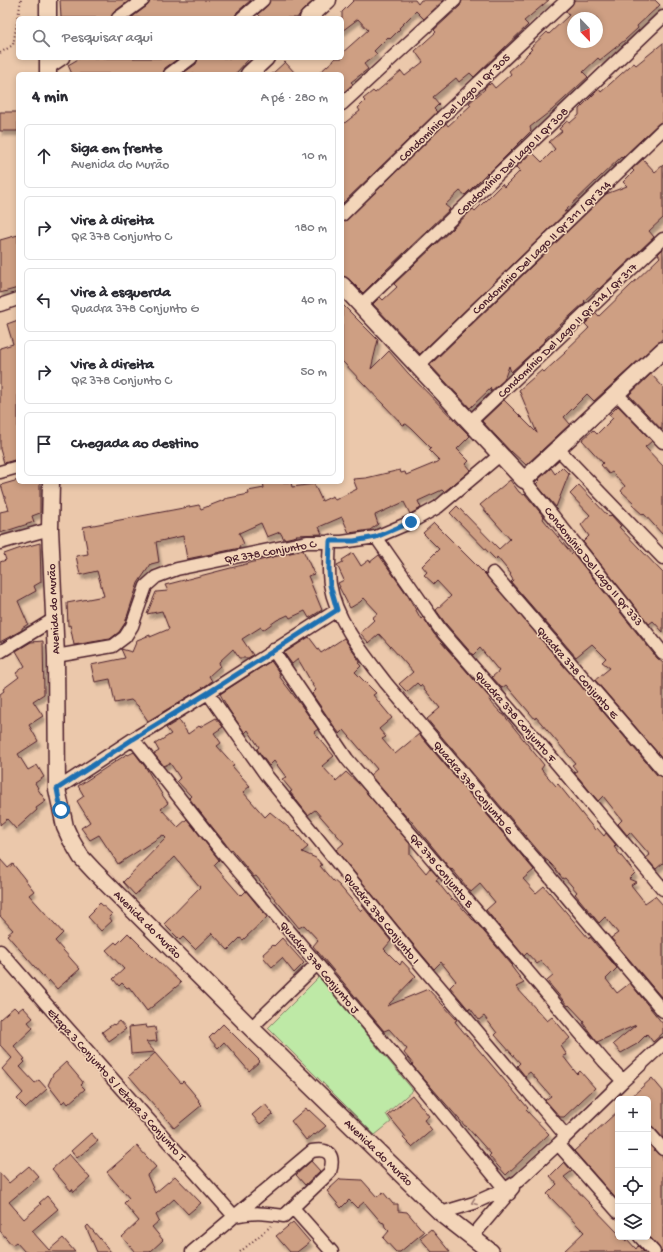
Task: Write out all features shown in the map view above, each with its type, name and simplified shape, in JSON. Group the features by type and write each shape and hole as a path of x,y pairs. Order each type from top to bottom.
{"street":[{"path":"48,0 48,16"},
{"path":"121,16 143,0"},
{"path":"244,16 264,0"},
{"path":"310,16 328,0"},
{"path":"344,102 455,0"},
{"name":"Condomínio Del Lago II Qr 305","path":"344,213 442,117 567,0"},
{"name":"Condomínio Del Lago II Qr 308","path":"361,304 663,17"},
{"path":"48,67 60,60"},
{"path":"173,72 188,60"},
{"path":"251,72 264,60"},
{"name":"Condomínio Del Lago II Qr 311 / Qr 314","path":"418,366 663,129"},
{"name":"Condomínio Del Lago II Qr 314 / Qr 317","path":"470,422 663,239"},
{"path":"344,287 524,480 663,350"},
{"path":"0,305 16,300"},
{"path":"617,394 663,442"},
{"path":"558,449 663,558"},
{"name":"QR 378 Conjunto C","path":"56,656 113,646 125,637 132,626 146,586 162,574 177,569 307,542 348,541 376,537 411,522 438,507 501,454"},
{"path":"0,472 16,468"},
{"name":"Condomínio Del Lago II Qr 333","path":"524,480 663,653"},
{"name":"Avenida do Murão","path":"51,484 50,529 56,656 57,789 65,827 71,840 81,857 94,871 251,1028 442,1213 491,1252"},
{"path":"0,543 50,529"},
{"name":"Quadra 378 Conjunto F","path":"376,537 445,634 663,889"},
{"name":"Quadra 378 Conjunto G","path":"330,541 330,585 337,610 362,650 386,683 663,1011"},
{"name":"Quadra 378 Conjunto E","path":"493,573 663,770"},
{"path":"57,789 337,610"},
{"path":"0,652 54,619"},
{"name":"QR 378 Conjunto B","path":"273,650 347,759 622,1081"},
{"name":"Quadra 378 Conjunto I","path":"208,693 266,775 562,1140 615,1208"},
{"name":"Quadra 378 Conjunto J","path":"133,739 219,848 507,1191"},
{"name":"Etapa 3 Conjunto S / Etapa 3 Conjunto T","path":"0,951 234,1216"},
{"path":"251,1028 317,964"},
{"path":"472,1237 507,1191 562,1140 615,1095 622,1081 663,1044"},
{"path":"651,1135 663,1149"},
{"path":"192,1252 234,1216 312,1151 322,1150 330,1154 333,1163 330,1172 288,1212 251,1213 234,1216"},
{"path":"442,1213 507,1191"},
{"path":"288,1212 332,1252"},
{"path":"643,1240 654,1252"}],"path":[{"path":"18,16 21,0"},
{"path":"0,53 13,45 16,28"},
{"path":"240,1252 288,1212"}],"green space":[{"path":"319,977 413,1090 386,1114 391,1122 375,1135 268,1028"}],"building":[{"path":"60,0 130,0 114,12 112,16 61,16"},
{"path":"150,0 251,0 237,12 236,16 134,16 147,6"},
{"path":"270,0 314,0 298,16 260,16 258,14 268,5"},
{"path":"354,0 415,0 418,4 421,0 444,0 424,19 416,11 390,39 388,37 374,51 377,54 364,64 368,69 351,82 353,84 344,92 344,72 320,72 334,60 344,60 344,51 368,30 358,19 344,30 344,16 342,16 342,12"},
{"path":"462,0 549,0 524,21 528,25 474,77 470,73 459,82 456,78 433,97 439,104 434,109 437,112 344,202 344,123 360,111 358,108 365,101 363,99 373,91 375,93 401,71 405,76 423,62 415,51 436,32 434,30 460,6"},
{"path":"574,0 655,0 660,5 637,26 638,28 625,40 600,60 598,58 583,72 588,77 552,110 530,127 531,131 488,174 487,173 465,195 460,191 445,205 450,209 363,293 349,279 344,277 344,221 347,220 446,123 448,126 471,105 469,103 485,89 484,88 491,83 495,88 511,74 509,71 526,56 532,49 530,48 547,32 549,34 567,17 567,48 603,48 603,12 567,12 566,11 572,5"},
{"path":"663,43 663,121 599,178 564,212 568,211 420,354 373,304 380,297 383,300 397,287 394,284 473,209 475,211 502,184 504,187 520,171 516,167 532,152 542,162 555,149 549,142 562,131 559,129 567,121 570,123 579,115 579,109 599,89 601,92 630,66 634,63 636,65"},
{"path":"77,60 176,60 165,68 164,72 71,72 68,65"},
{"path":"197,60 248,60 237,72 185,72 196,64"},
{"path":"285,62 294,72 274,72"},
{"path":"0,112 16,112 16,131 0,131"},
{"path":"643,159 655,172 663,165 663,218 649,231 654,237 599,289 598,288 584,301 585,302 545,339 546,340 511,372 509,366 504,380 490,392 491,388 470,408 430,365 606,194 627,186 623,182 634,171 632,169"},
{"path":"16,236 16,289 0,293 0,240"},
{"path":"663,249 663,338 594,401 587,394 564,417 570,424 526,465 511,452 482,421 504,400 537,433 519,390 542,370 544,372 565,353 564,352 589,328 585,324 596,313 599,316 660,257 658,254"},
{"path":"344,306 378,340 371,369 389,351 408,373 470,436 457,449 469,461 466,464 471,470 444,492 442,490 418,501 421,508 410,514 404,502 375,515 378,524 370,530 349,533 342,517 319,527 322,534 296,535 297,536 284,539 280,532 267,537 261,523 239,533 244,544 239,546 240,548 187,559 183,536 156,542 159,562 151,564 138,583 125,623 119,632 110,639 74,645 70,625 68,626 67,603 104,596 97,571 80,575 76,556 88,554 83,527 199,505 201,509 224,499 249,494 248,491 264,488 263,484 291,484 292,487 314,484 322,501 333,496 335,500 357,489 353,479 366,478 400,470 401,473 405,472 406,475 440,461 429,450 431,448 412,429 406,424 403,425 344,363"},
{"path":"16,321 16,460 4,463 0,449 0,348 13,344 7,324"},
{"path":"651,374 663,387 662,430 629,395"},
{"path":"618,406 652,441 645,447 663,466 663,535 644,514 643,515 632,505 634,503 621,491 625,486 612,472 609,474 601,465 603,463 582,440 593,430 597,434 613,418 609,415"},
{"path":"562,467 569,474 556,507 536,484 540,480 539,479 551,468 555,474"},
{"path":"510,480 519,492 524,495 525,494 544,517 543,519 572,554 573,553 657,658 663,663 663,759 595,680 610,668 602,662 606,658 592,644 576,657 511,582 513,580 510,575 511,574 497,557 496,560 450,513 457,506 499,549 510,539 480,505"},
{"path":"16,481 16,484 40,484 40,513 32,516 34,522 0,533 0,512 9,510 1,485"},
{"path":"579,485 609,517 611,515 621,526 619,527 663,573 663,632 653,621 649,624 583,542 589,536 581,525 590,515 570,494"},
{"path":"434,523 487,576 657,775 663,777 663,863 656,869 646,858 650,855 630,832 627,835 618,824 622,820 603,796 598,801 574,772 577,771 572,765 575,763 536,717 535,719 506,685 502,688 492,677 499,671 480,648 473,655 436,610 451,596 437,581 434,584 424,575 427,572 422,566 439,549 423,533"},
{"path":"40,543 41,582 34,586 36,591 18,601 28,624 22,628 22,630 0,642 0,562 6,560 4,554"},
{"path":"303,550 314,574 308,576 322,610 309,618 305,611 290,618 288,615 277,620 263,630 261,627 242,639 253,655 248,658 239,658 233,649 219,662 220,666 209,676 212,681 204,687 148,721 138,706 131,700 115,703 110,679 95,682 91,665 125,658 121,649 132,652 137,640 150,635 150,637 169,629 162,611 147,614 156,592 168,591 165,585"},
{"path":"353,553 361,566 369,560 370,562 379,555 408,596 421,619 423,617 434,634 490,698 489,700 503,714 544,765 541,769 556,786 558,784 595,830 597,828 604,836 606,833 616,845 614,847 635,873 629,879 636,882 631,885 645,903 655,896 663,905 662,998 611,938 618,933 605,917 599,923 575,894 577,892 546,860 427,719 440,708 421,685 420,686 417,683 407,692 399,684 413,672 379,634 369,643 360,633 374,620 372,618 378,613 364,598 350,608 339,587 338,583 344,580 337,565"},
{"path":"309,637 321,653 344,638 360,662 358,663 361,666 355,672 376,693 373,695 392,718 379,729 386,737 382,739 395,754 419,734 534,870 523,879 536,893 544,886 589,939 590,937 617,968 606,979 617,993 630,983 663,1024 663,1033 653,1042 647,1034 637,1044 621,1053 613,1044 636,1025 597,1042 583,1023 584,1021 569,1005 568,1006 547,981 554,975 541,961 537,964 527,953 524,956 486,910 495,902 480,884 471,892 408,817 409,820 370,775 377,769 344,730 340,734 336,729 312,694 316,690 298,659 292,664 284,653"},
{"path":"43,641 44,694 33,701 43,716 29,725 38,741 18,754 28,770 37,765 44,777 35,783 46,801 36,808 37,810 16,829 7,819 0,825 0,694 4,691 3,689 19,677 16,673 25,666 16,651 31,642"},
{"path":"271,661 280,674 279,676 318,729 314,732 334,756 322,766 336,781 346,772 359,784 410,844 410,854 426,873 430,868 439,878 436,880 452,900 453,899 456,901 474,920 512,965 511,966 524,983 516,987 547,1021 552,1017 570,1038 561,1046 567,1055 563,1056 577,1074 580,1071 595,1088 564,1117 560,1117 545,1100 551,1096 530,1072 525,1076 517,1066 520,1063 495,1035 497,1033 484,1016 479,1020 450,987 456,981 441,962 434,969 402,931 336,850 344,843 315,810 308,815 290,792 292,791 282,779 286,777 274,761 269,766 257,749 259,747 248,730 245,733 229,710 220,694"},
{"path":"216,718 223,727 214,733 221,743 217,746 250,786 243,792 265,817 270,812 293,831 294,830 308,847 302,852 316,858 322,865 320,866 333,881 339,885 361,911 364,908 391,941 384,949 400,965 402,961 416,976 387,1006 428,989 457,1020 455,1021 456,1023 528,1108 526,1110 549,1134 506,1175 489,1156 491,1154 412,1065 413,1064 404,1053 407,1049 389,1029 384,1031 313,946 318,940 304,925 299,928 256,876 254,877 231,849 230,850 189,798 191,796 177,781 180,778 170,763 164,766 154,754 159,751 155,744 171,734 166,728 179,720 188,734 199,726 200,727"},
{"path":"134,752 168,803 161,809 178,827 187,819 219,860 214,865 240,895 246,891 267,917 243,940 240,938 228,950 212,933 195,949 183,937 180,940 164,924 200,887 175,857 135,895 123,882 166,838 163,835 118,864 99,835 90,840 81,828 90,822 77,801 84,796 78,786 127,754 128,755"},
{"path":"0,859 8,868 13,864 34,891 29,895 63,933 55,941 80,969 57,989 49,980 48,982 7,935 13,930 0,916"},
{"path":"100,903 112,914 109,917 112,921 101,931 88,917"},
{"path":"128,933 181,983 147,1011 129,987 127,988 122,983 119,986 113,979 124,969 106,950 115,942 117,944"},
{"path":"282,938 304,963 294,973 282,958 272,967 263,957 263,954"},
{"path":"14,1007 18,1011 23,1007 33,1018 28,1022 33,1028 14,1046 25,1059 23,1060 25,1062 20,1067 35,1083 39,1080 47,1089 26,1108 17,1099 23,1093 2,1069 12,1058 0,1045 0,1019"},
{"path":"119,1021 126,1029 109,1041 102,1032"},
{"path":"223,1024 260,1061 249,1071 224,1042 218,1048 209,1038"},
{"path":"146,1025 147,1028 155,1027 157,1041 146,1042 155,1052 131,1054 129,1027"},
{"path":"155,1053 181,1083 183,1081 202,1105 174,1128 129,1076"},
{"path":"66,1062 82,1081 83,1083 81,1085 85,1089 68,1104 65,1100 62,1103 48,1085 53,1074"},
{"path":"652,1078 663,1091 663,1138 651,1126 651,1096 632,1096"},
{"path":"412,1095 429,1116 424,1120 432,1130 412,1147 403,1138 406,1137 388,1115"},
{"path":"265,1104 273,1114 260,1124 252,1115"},
{"path":"306,1108 326,1126 306,1140 291,1121"},
{"path":"615,1114 615,1198 574,1151"},
{"path":"91,1133 98,1141 77,1158 71,1151"},
{"path":"137,1146 156,1167 147,1175 155,1193 175,1176 201,1203 188,1214 174,1199 156,1215 159,1221 152,1227 163,1240 150,1252 135,1252 122,1237 139,1221 124,1203 129,1198 107,1172"},
{"path":"651,1146 658,1154 663,1156 663,1252 661,1252 659,1247 651,1238"},
{"path":"69,1154 90,1178 74,1192 72,1189 71,1191 52,1169"},
{"path":"311,1161 320,1171 305,1185 296,1175"},
{"path":"564,1162 572,1171 564,1177 615,1230 615,1240 628,1240 636,1249 638,1246 644,1252 563,1252 584,1232 547,1194 557,1184 550,1176"},
{"path":"29,1166 39,1177 9,1202 24,1219 41,1204 39,1203 47,1196 58,1209 32,1231 49,1250 63,1238 75,1252 25,1252 16,1242 12,1245 0,1231 0,1173 9,1183"},
{"path":"340,1179 362,1180 377,1197 383,1192 393,1204 398,1204 398,1211 407,1212 424,1232 400,1252 396,1252 383,1238 389,1231 385,1227 384,1223 381,1222 364,1202 357,1208 349,1200 341,1208 327,1191"},
{"path":"293,1222 310,1242 297,1252 290,1252 276,1236"},
{"path":"88,1225 111,1252 97,1252 86,1227"},
{"path":"431,1229 450,1252 432,1252 420,1238"}],"route":[{"path":"61,810 57,789 337,610 330,585 330,541 354,541 376,537 411,522"}]}
